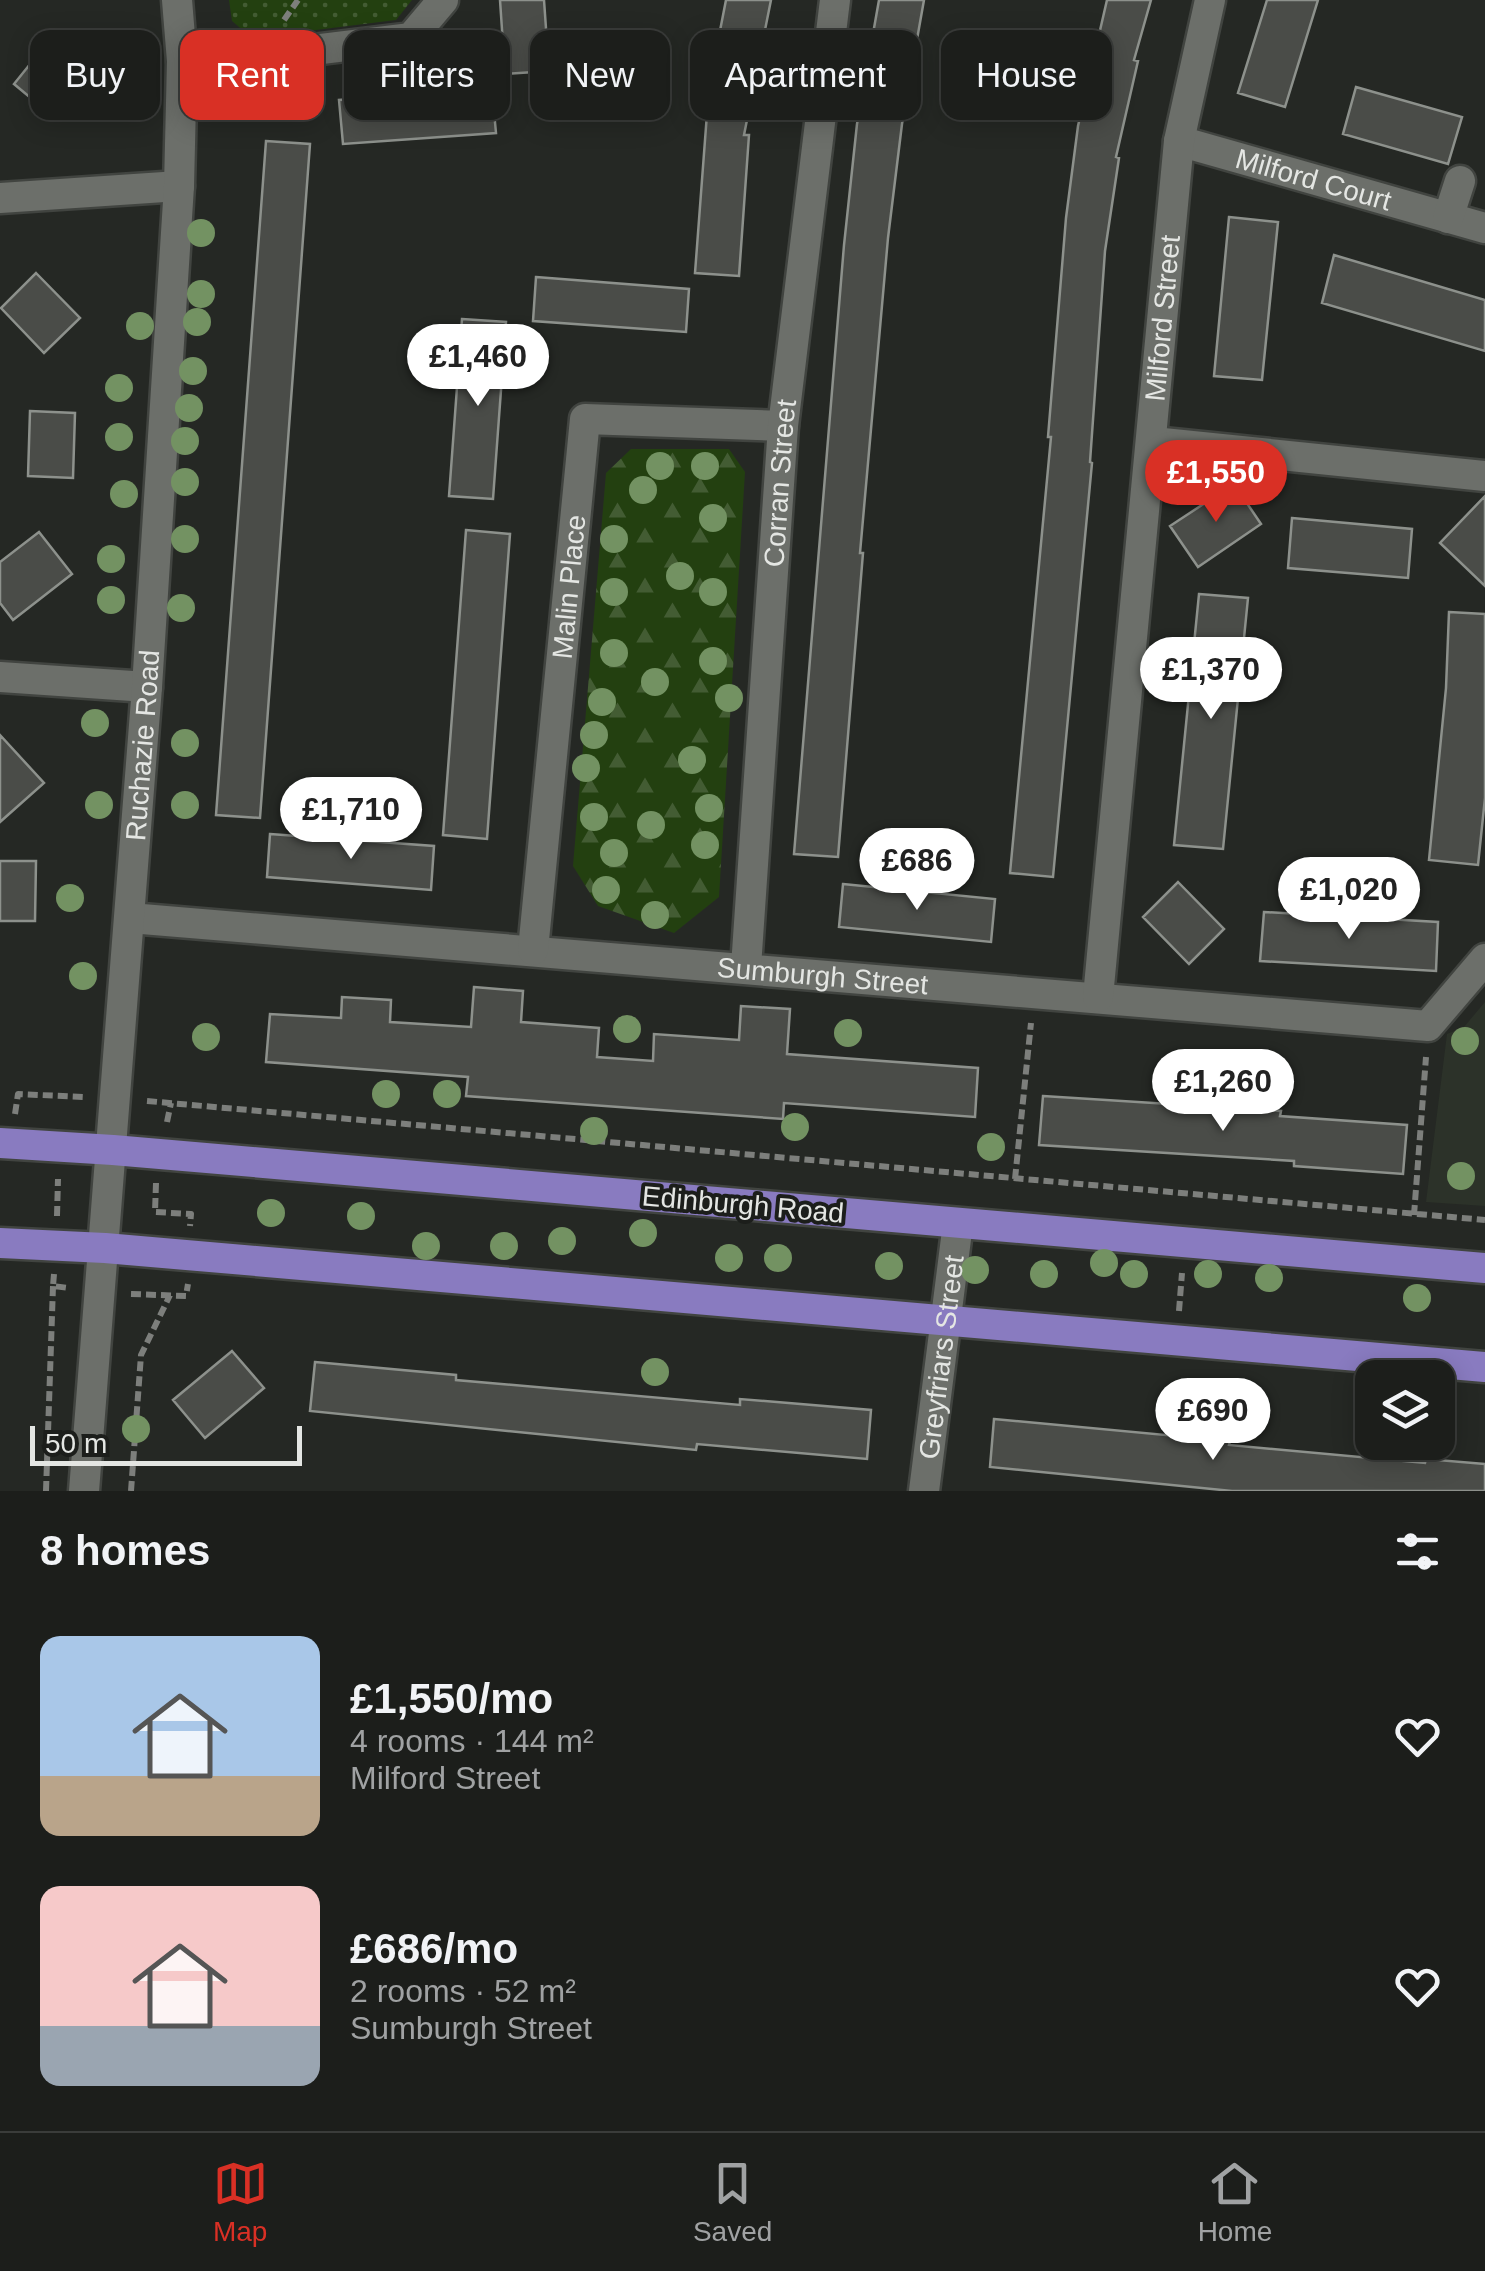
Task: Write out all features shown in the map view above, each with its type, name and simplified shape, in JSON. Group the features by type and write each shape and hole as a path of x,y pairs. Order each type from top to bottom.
{"main road":[{"name":"Edinburgh Road","path":"0,1143 1485,1268"},
{"path":"0,1243 106,1248 1485,1367"}],"street":[{"name":"Ruchazie Road","path":"176,0 180,41"},
{"path":"324,49 411,38 443,0"},
{"name":"Corran Street","path":"746,967 782,426 835,0"},
{"name":"Milford Street","path":"1098,996 1178,141 1210,0"},
{"name":"Ruchazie Road","path":"84,1491 147,687 180,120"},
{"name":"Milford Court","path":"1178,141 1485,228"},
{"path":"1448,218 1460,181"},
{"path":"0,198 178,186"},
{"name":"Malin Place","path":"533,950 585,419 782,426"},
{"path":"1152,442 1485,476"},
{"path":"0,677 147,687"},
{"name":"Sumburgh Street","path":"130,918 1428,1026"},
{"path":"1428,1026 1485,959"},
{"name":"Greyfriars Street","path":"924,1491 958,1222"}],"path":[{"path":"1015,1180 1034,992"},
{"path":"1414,1215 1428,1026"},
{"path":"117,1099 1485,1220"},
{"path":"1178,1340 1184,1242"},
{"path":"46,1491 54,1286"},
{"path":"131,1491 141,1355 170,1296"}],"shaded area":[{"path":"1485,1002 1485,1206 1426,1202 1447,1034 1464,1027"}],"green space":[{"path":"229,0 412,0 396,20 316,30 243,30 232,21"},
{"path":"631,449 729,449 745,472 719,897 674,933 598,906 573,866 606,473"}],"building":[{"path":"500,0 544,0 546,30 530,30 530,72 510,74 510,30 502,30"},
{"path":"726,0 771,0 765,30 720,30"},
{"path":"879,0 924,0 919,30 874,30"},
{"path":"1107,0 1151,0 1134,60 1138,61 1116,157 1119,158 1105,251 1092,463 1053,877 1010,873 1051,437 1066,218 1078,126 1079,120 1112,120 1112,30 1100,30"},
{"path":"1267,0 1318,0 1285,107 1238,93"},
{"path":"30,64 30,97 14,84"},
{"path":"1356,87 1462,117 1448,164 1343,134"},
{"path":"339,100 344,100 344,120 495,120 496,133 343,144"},
{"path":"707,120 747,120 739,276 695,273"},
{"path":"858,120 903,120 888,238 860,553 838,857 794,854"},
{"path":"266,141 310,144 260,818 216,815"},
{"path":"1229,217 1278,222 1262,380 1214,376"},
{"path":"1334,255 1485,300 1485,351 1322,303"},
{"path":"36,273 80,318 44,353 1,308"},
{"path":"536,277 689,289 686,332 533,321"},
{"path":"462,319 506,322 493,499 449,496"},
{"path":"30,411 75,413 73,478 28,476"},
{"path":"1234,484 1261,524 1198,567 1170,526"},
{"path":"1485,496 1485,586 1440,543"},
{"path":"1292,518 1412,529 1408,578 1288,568"},
{"path":"466,530 510,534 487,839 443,835"},
{"path":"39,532 72,574 13,620 0,603 0,562"},
{"path":"1199,594 1248,598 1223,849 1174,845"},
{"path":"1449,612 1485,614 1485,798 1478,865 1429,860 1446,688"},
{"path":"0,735 44,783 0,822"},
{"path":"270,834 434,846 431,890 267,877"},
{"path":"0,861 36,861 35,921 0,921"},
{"path":"1178,882 1224,929 1189,964 1143,917"},
{"path":"843,884 995,899 991,942 839,927"},
{"path":"1264,912 1438,922 1436,971 1260,961"},
{"path":"474,987 523,991 521,1022 599,1028 597,1057 653,1061 654,1034 739,1040 741,1006 790,1009 787,1054 978,1068 975,1117 784,1103 783,1119 466,1096 468,1077 266,1062 270,1014 341,1018 342,997 391,1000 390,1022 471,1027"},
{"path":"1043,1096 1281,1111 1280,1116 1407,1125 1403,1174 1294,1166 1294,1161 1039,1145"},
{"path":"232,1351 264,1388 205,1438 173,1400"},
{"path":"315,1362 456,1375 456,1380 740,1405 740,1399 871,1410 867,1459 697,1444 696,1450 310,1411"},
{"path":"994,1419 1230,1441 1229,1445 1355,1457 1355,1460 1485,1464 1485,1491 1232,1491 990,1467"}]}
